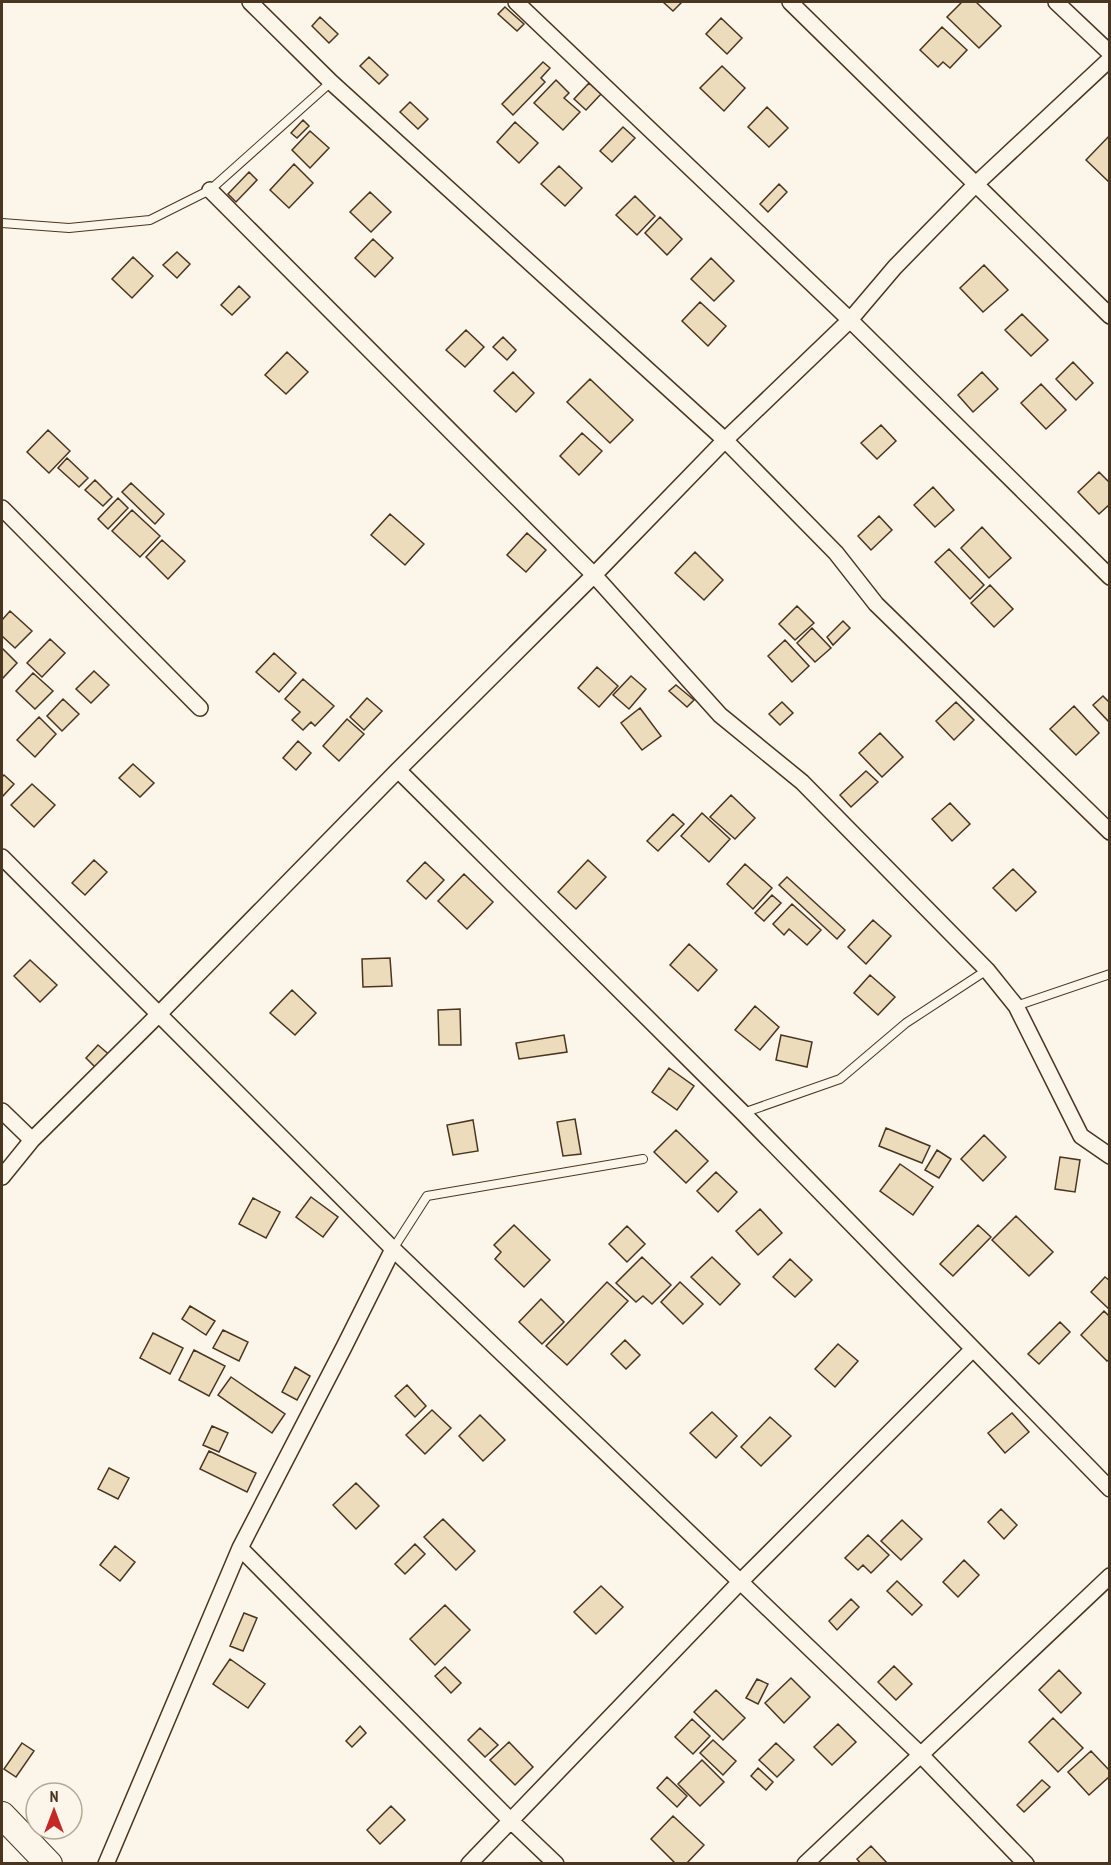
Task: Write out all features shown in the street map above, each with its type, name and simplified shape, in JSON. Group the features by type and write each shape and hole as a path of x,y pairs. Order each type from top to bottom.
{"highway":[{"path":"2,1815 49,1863"}],"street":[{"path":"250,2 331,82 724,440 836,554 876,604 1110,832"},
{"path":"516,2 850,320 1110,577"},
{"path":"790,2 1110,316"},
{"path":"1056,2 1110,54"},
{"path":"2,1178 32,1140 594,575 724,440 850,320 895,267 976,184 1110,59"},
{"path":"210,190 594,575 720,715 802,782 987,970 1016,1006 1082,1136 1110,1156"},
{"path":"2,508 200,708"},
{"path":"398,770 743,1113 1110,1489"},
{"path":"2,858 393,1249 920,1754 1026,1863"},
{"path":"2,1111 32,1140"},
{"path":"106,1863 240,1548 393,1249"},
{"path":"469,1863 740,1582 973,1349"},
{"path":"240,1548 511,1821 556,1863"},
{"path":"805,1863 1110,1576"}],"lane":[{"path":"2,224 69,228 150,220 210,190 331,82"},
{"path":"743,1113 840,1078 906,1023 987,970"},
{"path":"1016,1006 1110,974"},
{"path":"393,1249 427,1196 643,1159"}],"building":[{"path":"663,2 682,2 673,11"},
{"path":"962,2 976,2 1001,26 979,48 947,17"},
{"path":"505,7 524,24 517,31 498,14"},
{"path":"320,17 338,34 329,43 312,26"},
{"path":"721,18 742,38 727,54 706,34"},
{"path":"942,27 967,50 950,68 943,62 938,67 920,50"},
{"path":"369,57 388,75 379,84 360,66"},
{"path":"543,62 550,68 541,78 545,82 513,115 502,104"},
{"path":"722,66 745,88 724,111 700,88"},
{"path":"556,80 569,93 564,98 580,112 563,130 534,103"},
{"path":"589,83 601,94 586,110 574,99"},
{"path":"410,102 428,119 418,129 400,112"},
{"path":"767,107 788,128 769,147 748,127"},
{"path":"303,120 309,126 297,138 291,133"},
{"path":"515,122 538,143 519,163 497,142"},
{"path":"623,127 635,138 612,162 600,151"},
{"path":"310,131 329,148 310,168 292,150"},
{"path":"1110,135 1110,183 1086,160"},
{"path":"294,164 313,183 289,208 270,190"},
{"path":"559,166 582,188 565,206 541,184"},
{"path":"249,172 257,180 236,202 228,194"},
{"path":"779,184 787,192 768,212 760,204"},
{"path":"370,192 391,212 371,232 350,212"},
{"path":"635,196 655,216 637,235 616,215"},
{"path":"660,217 682,239 667,255 645,233"},
{"path":"373,239 393,258 375,277 355,258"},
{"path":"177,252 190,264 177,278 163,265"},
{"path":"133,257 153,276 132,298 112,279"},
{"path":"711,258 734,281 714,301 691,279"},
{"path":"984,265 1008,290 983,312 960,288"},
{"path":"239,286 250,297 232,315 221,305"},
{"path":"700,302 726,326 708,346 682,321"},
{"path":"1022,314 1048,340 1031,356 1005,330"},
{"path":"466,330 484,347 465,367 446,350"},
{"path":"503,337 516,350 507,360 493,347"},
{"path":"287,352 308,372 286,394 265,375"},
{"path":"1073,362 1093,383 1076,400 1056,379"},
{"path":"513,372 534,393 516,412 494,391"},
{"path":"982,372 998,389 973,412 958,395"},
{"path":"590,379 633,420 610,443 567,402"},
{"path":"1041,384 1066,410 1046,429 1021,403"},
{"path":"881,425 896,441 877,459 861,443"},
{"path":"48,430 70,451 49,473 27,452"},
{"path":"582,433 602,451 579,475 560,456"},
{"path":"67,458 88,478 79,487 58,468"},
{"path":"1099,472 1110,483 1110,504 1099,514 1078,492"},
{"path":"95,480 112,497 103,506 85,490"},
{"path":"131,483 164,514 155,524 122,492"},
{"path":"933,487 954,510 935,527 914,505"},
{"path":"118,498 128,508 108,529 98,519"},
{"path":"132,510 160,536 140,557 112,531"},
{"path":"390,514 424,544 405,565 371,535"},
{"path":"879,516 892,530 871,550 858,536"},
{"path":"982,527 1011,558 989,578 961,548"},
{"path":"527,533 546,550 526,572 507,555"},
{"path":"162,540 185,561 168,579 146,557"},
{"path":"949,549 984,585 970,599 935,562"},
{"path":"695,552 723,580 704,600 675,573"},
{"path":"990,585 1013,609 994,627 971,603"},
{"path":"797,606 814,623 795,640 779,624"},
{"path":"10,611 32,631 15,648 2,636 2,620"},
{"path":"843,621 850,628 833,645 827,637"},
{"path":"812,628 831,648 815,662 797,643"},
{"path":"50,639 65,653 42,677 27,663"},
{"path":"785,640 809,666 792,682 768,656"},
{"path":"2,648 17,663 2,679"},
{"path":"274,653 296,673 279,692 256,672"},
{"path":"597,667 618,686 599,707 578,688"},
{"path":"94,671 109,685 91,703 76,689"},
{"path":"33,673 53,691 35,709 16,691"},
{"path":"631,676 646,689 629,709 613,695"},
{"path":"303,679 334,706 315,726 311,722 303,730 292,720 300,712 285,699"},
{"path":"676,685 694,700 687,707 669,691"},
{"path":"1103,696 1110,703 1110,723 1093,705"},
{"path":"367,698 382,711 364,730 350,717"},
{"path":"63,699 79,714 62,731 47,716"},
{"path":"782,702 793,713 780,725 769,714"},
{"path":"956,702 974,720 954,740 936,721"},
{"path":"1074,706 1099,733 1076,755 1050,729"},
{"path":"640,708 661,736 642,750 621,723"},
{"path":"39,717 56,734 35,757 17,740"},
{"path":"347,719 364,734 339,761 323,746"},
{"path":"880,733 903,757 882,777 859,753"},
{"path":"298,741 311,753 296,770 283,758"},
{"path":"133,764 154,783 140,797 119,778"},
{"path":"866,771 878,782 851,807 840,795"},
{"path":"4,775 14,784 2,797 2,777"},
{"path":"32,784 55,805 34,827 11,805"},
{"path":"731,795 755,818 735,839 710,817"},
{"path":"950,803 970,824 952,841 932,819"},
{"path":"702,813 730,839 709,862 681,836"},
{"path":"673,814 684,824 658,851 647,841"},
{"path":"94,860 107,872 85,895 72,883"},
{"path":"588,860 606,877 576,909 558,892"},
{"path":"425,862 444,880 426,899 407,881"},
{"path":"745,864 772,888 753,909 727,884"},
{"path":"1013,869 1036,892 1016,911 993,888"},
{"path":"464,874 493,902 467,929 438,901"},
{"path":"787,877 845,930 837,939 779,885"},
{"path":"772,895 781,903 764,921 755,913"},
{"path":"792,904 821,930 807,945 789,929 784,935 773,924"},
{"path":"873,920 891,936 866,964 848,947"},
{"path":"689,944 717,970 698,991 670,965"},
{"path":"390,958 392,986 363,987 362,959"},
{"path":"30,960 57,985 40,1002 14,976"},
{"path":"870,975 895,997 878,1015 854,993"},
{"path":"292,990 316,1013 295,1035 270,1013"},
{"path":"755,1006 779,1027 760,1050 735,1030"},
{"path":"460,1009 461,1045 439,1045 438,1010"},
{"path":"564,1035 567,1052 519,1059 516,1043"},
{"path":"781,1035 812,1042 807,1067 776,1060"},
{"path":"98,1045 112,1057 99,1071 86,1058"},
{"path":"669,1068 694,1086 677,1110 652,1092"},
{"path":"575,1119 581,1154 563,1156 557,1122"},
{"path":"473,1120 478,1151 453,1155 447,1125"},
{"path":"886,1128 930,1146 922,1163 879,1146"},
{"path":"676,1130 708,1161 686,1183 654,1152"},
{"path":"984,1135 1006,1157 983,1181 961,1159"},
{"path":"937,1150 951,1159 939,1178 925,1170"},
{"path":"1060,1157 1080,1160 1075,1192 1055,1189"},
{"path":"900,1164 933,1187 913,1215 880,1191"},
{"path":"716,1172 737,1192 718,1212 697,1191"},
{"path":"311,1197 338,1217 323,1237 296,1217"},
{"path":"253,1198 280,1212 266,1238 239,1224"},
{"path":"760,1209 782,1233 758,1255 736,1231"},
{"path":"1016,1216 1053,1252 1029,1276 992,1240"},
{"path":"514,1225 550,1260 524,1287 495,1259 501,1252 494,1245"},
{"path":"978,1225 991,1237 953,1276 940,1264"},
{"path":"627,1226 645,1244 627,1262 609,1244"},
{"path":"642,1257 671,1285 652,1304 643,1296 636,1302 616,1283"},
{"path":"712,1257 740,1284 720,1305 691,1277"},
{"path":"790,1259 812,1280 795,1297 773,1277"},
{"path":"1105,1277 1110,1281 1110,1310 1091,1292"},
{"path":"607,1282 628,1301 567,1365 546,1346"},
{"path":"680,1282 703,1304 683,1324 661,1302"},
{"path":"541,1299 564,1322 542,1344 519,1322"},
{"path":"190,1306 215,1321 206,1335 182,1319"},
{"path":"1104,1311 1110,1317 1110,1359 1107,1361 1081,1335"},
{"path":"1060,1322 1070,1332 1039,1364 1028,1354"},
{"path":"223,1330 248,1342 239,1361 213,1348"},
{"path":"153,1333 183,1348 170,1374 140,1358"},
{"path":"625,1340 640,1355 626,1369 611,1354"},
{"path":"838,1344 858,1361 835,1387 815,1369"},
{"path":"194,1350 225,1366 209,1396 179,1380"},
{"path":"295,1367 310,1376 297,1400 282,1392"},
{"path":"231,1377 285,1414 272,1433 218,1395"},
{"path":"407,1385 426,1406 415,1417 395,1396"},
{"path":"432,1410 451,1428 425,1454 406,1435"},
{"path":"712,1412 737,1436 716,1458 690,1433"},
{"path":"1012,1413 1029,1432 1005,1453 988,1433"},
{"path":"480,1415 505,1440 483,1461 459,1436"},
{"path":"770,1417 791,1436 761,1466 741,1447"},
{"path":"212,1426 228,1433 219,1452 203,1445"},
{"path":"209,1451 256,1473 247,1492 200,1469"},
{"path":"109,1468 129,1478 118,1499 98,1489"},
{"path":"356,1483 379,1506 356,1529 333,1505"},
{"path":"1001,1509 1017,1525 1004,1539 988,1522"},
{"path":"443,1519 475,1551 456,1570 424,1537"},
{"path":"902,1520 922,1539 901,1560 881,1541"},
{"path":"868,1535 889,1555 871,1573 863,1565 858,1570 845,1558"},
{"path":"415,1544 425,1554 405,1574 395,1564"},
{"path":"115,1546 135,1562 120,1581 100,1565"},
{"path":"964,1560 979,1575 958,1597 943,1582"},
{"path":"897,1581 922,1605 912,1615 887,1591"},
{"path":"601,1586 623,1607 596,1634 574,1612"},
{"path":"851,1599 859,1607 837,1630 829,1621"},
{"path":"445,1605 470,1630 435,1665 410,1639"},
{"path":"244,1613 257,1618 243,1651 230,1646"},
{"path":"230,1659 265,1684 248,1708 213,1684"},
{"path":"894,1666 912,1684 896,1700 878,1682"},
{"path":"445,1667 461,1683 451,1693 435,1676"},
{"path":"1059,1670 1081,1693 1061,1713 1039,1690"},
{"path":"791,1678 810,1697 784,1723 765,1703"},
{"path":"757,1679 768,1684 758,1704 746,1698"},
{"path":"716,1690 745,1718 723,1740 694,1712"},
{"path":"1053,1718 1083,1748 1058,1772 1029,1742"},
{"path":"692,1719 710,1736 693,1754 675,1737"},
{"path":"838,1724 856,1742 832,1765 814,1747"},
{"path":"360,1726 366,1733 352,1747 346,1741"},
{"path":"480,1728 498,1745 485,1757 468,1740"},
{"path":"713,1740 736,1761 723,1775 700,1753"},
{"path":"509,1742 533,1767 515,1785 490,1760"},
{"path":"22,1743 34,1751 16,1777 4,1769"},
{"path":"776,1743 794,1760 777,1777 759,1760"},
{"path":"1091,1751 1110,1771 1110,1776 1089,1795 1068,1772"},
{"path":"702,1760 724,1782 700,1806 678,1784"},
{"path":"758,1768 773,1782 766,1790 751,1776"},
{"path":"667,1777 687,1796 677,1807 657,1788"},
{"path":"1042,1780 1050,1787 1024,1812 1017,1805"},
{"path":"391,1806 405,1820 380,1844 367,1830"},
{"path":"673,1816 704,1845 686,1864 676,1864 651,1839"},
{"path":"871,1846 888,1864 861,1864 857,1859"}]}
